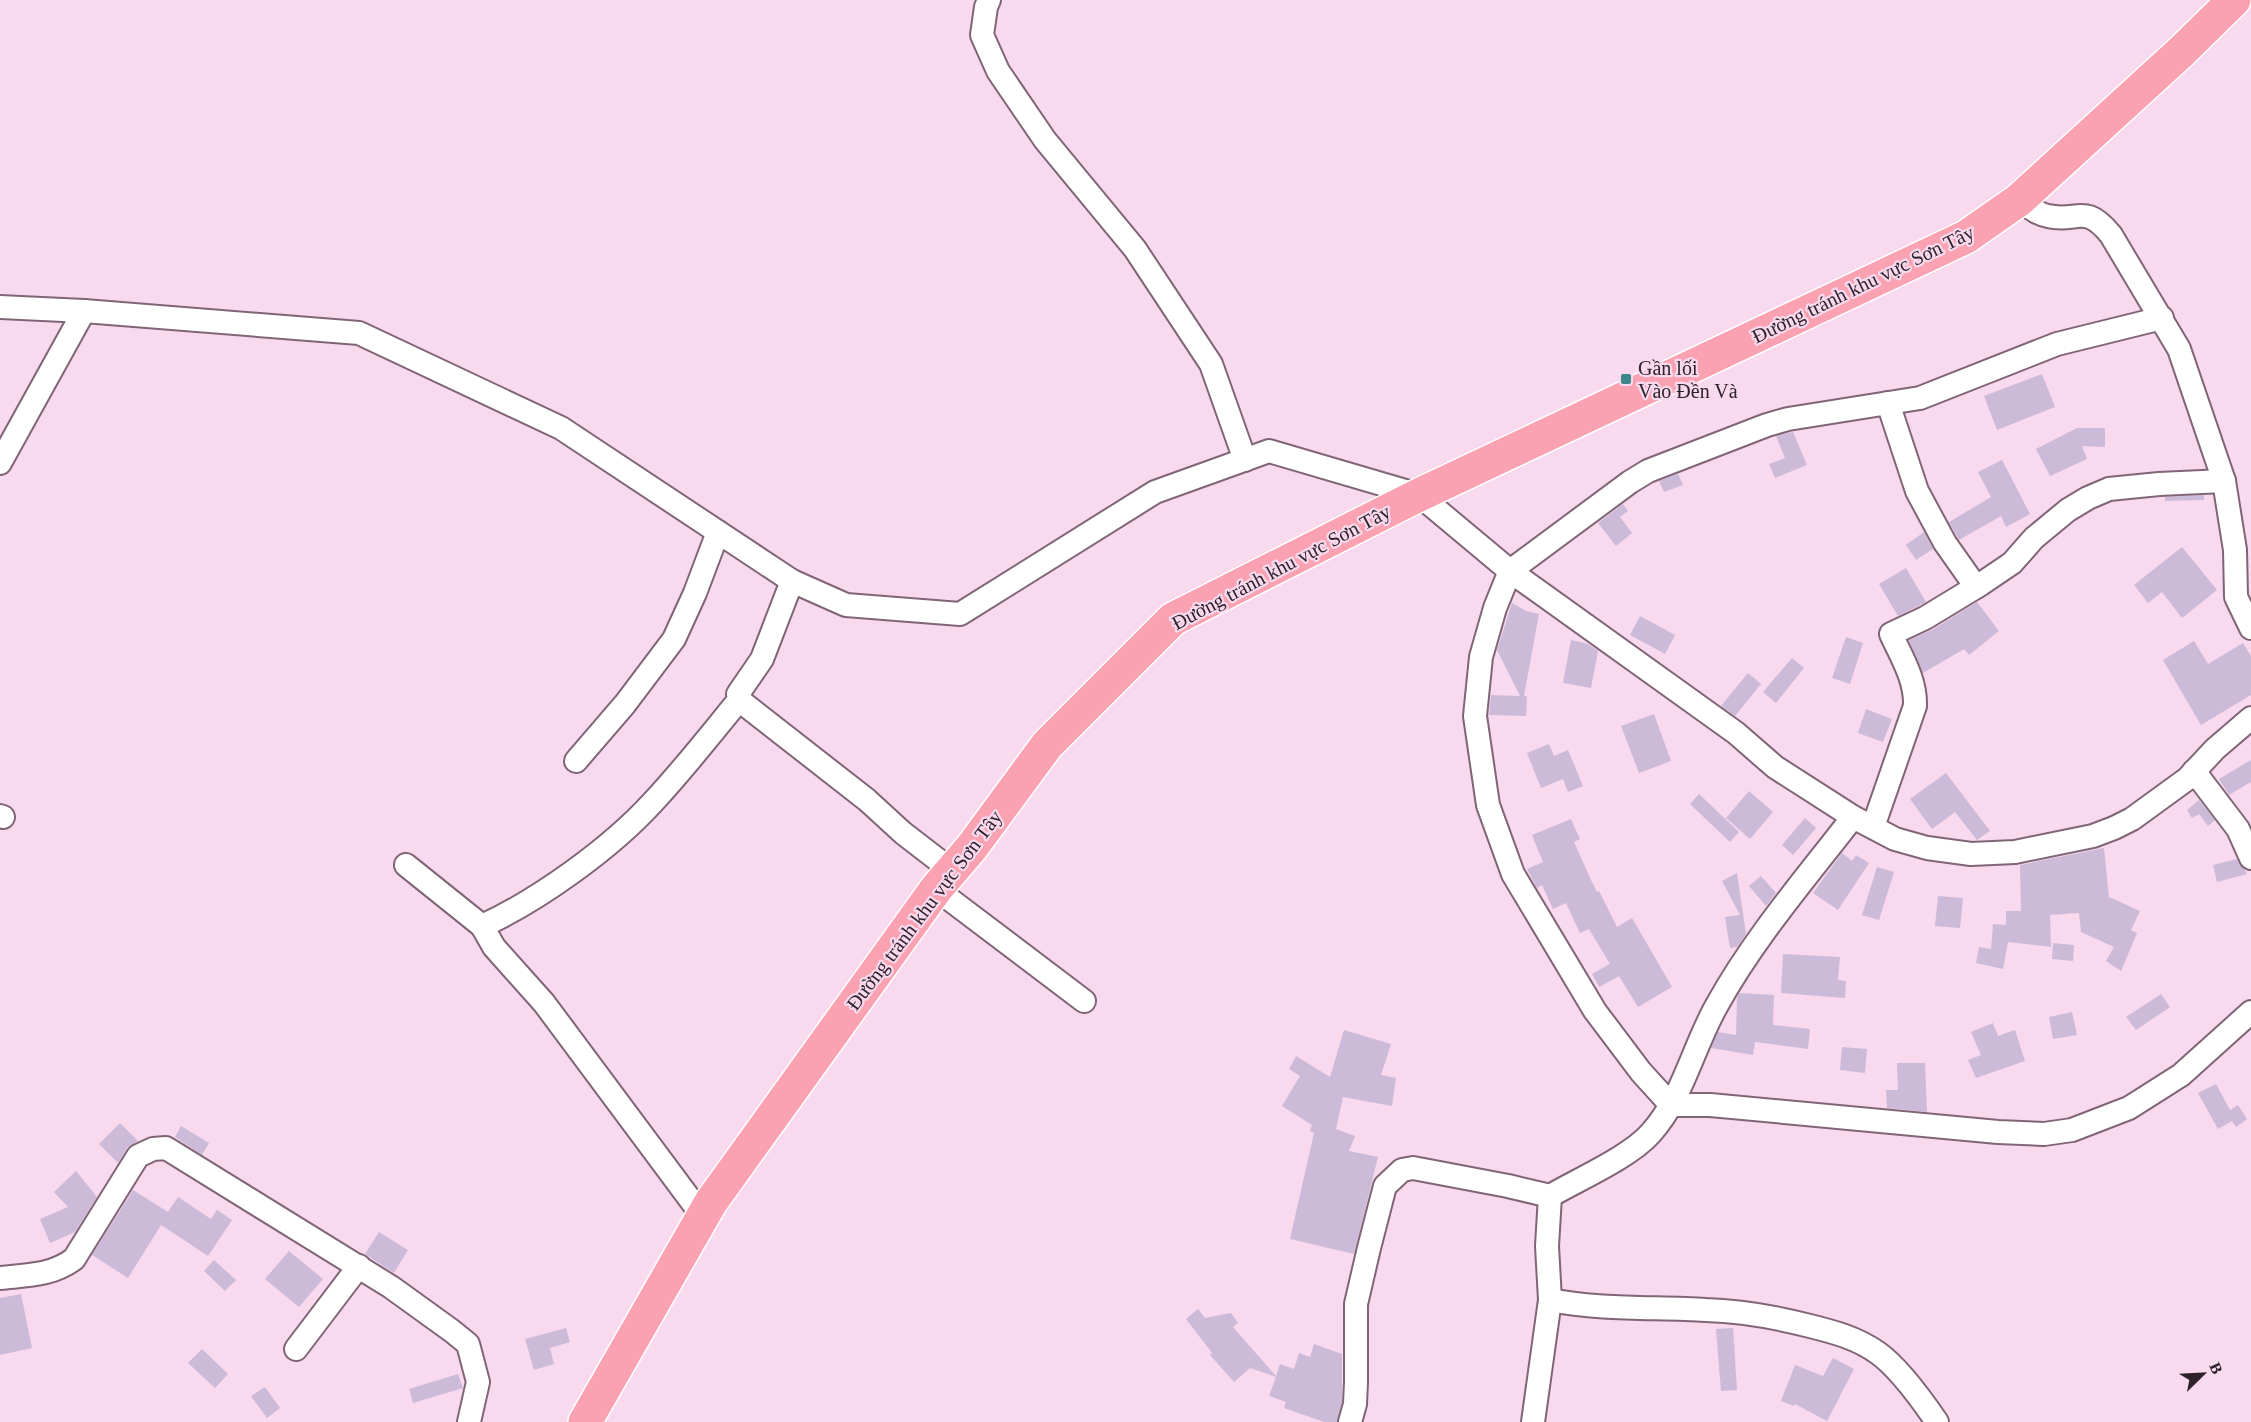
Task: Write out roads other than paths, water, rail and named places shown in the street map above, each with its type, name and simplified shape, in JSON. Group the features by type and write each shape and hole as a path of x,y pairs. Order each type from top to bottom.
{"highway":[{"name":"Đường tránh khu vực Sơn Tây","path":"585,1422 718,1192 944,880 972,847 1047,745 1173,619 1419,495 1966,237 2019,200 2234,0"}],"street":[{"path":"989,0 982,35 998,71 1045,140 1135,249 1211,364 1245,460"},
{"path":"2019,200 2041,214 2051,217 2076,215 2100,222 2112,235 2179,349 2224,481 2235,550 2236,597 2251,628"},
{"path":"0,307 84,311 359,333 561,428 792,581 846,605 960,614 1155,492 1269,451 1419,495 1510,571 1736,733 1775,767 1852,817 1894,839 1927,848 1971,854 2015,852 2093,836 2114,828 2132,819 2169,793 2251,718"},
{"path":"0,464 84,311"},
{"path":"2162,318 2057,344 1920,398 1788,419 1767,425 1648,471 1510,571 1495,608 1481,657 1474,716 1488,805 1513,874 1594,1011 1641,1072 1671,1106 1721,1106 1998,1132 2044,1134 2072,1130 2128,1108 2181,1075 2251,1012"},
{"path":"1888,403 1917,491 1945,543 1976,587"},
{"path":"1873,827 1915,706 1916,692 1912,678 1892,634 1925,618 1976,587 2012,562 2034,537 2068,510 2088,498 2109,489 2224,481"},
{"path":"576,761 625,704 674,639 695,594 718,532"},
{"path":"792,581 762,659 738,694 739,700 858,793 903,833 944,880 1084,1001"},
{"path":"482,926 525,904 608,844 651,804 739,700"},
{"path":"2194,771 2238,829 2251,858"},
{"path":"1350,1422 1355,1404 1356,1304 1385,1186 1402,1170 1413,1168 1550,1196 1628,1152 1650,1135 1671,1106 1716,1006 1759,941 1852,817"},
{"path":"406,865 482,926 494,947 544,1003 704,1218"},
{"path":"0,1278 34,1275 60,1269 74,1259 138,1156 153,1149 166,1148 392,1287 468,1344 478,1382 470,1422"},
{"path":"1533,1422 1550,1300 1547,1246 1550,1196"},
{"path":"296,1349 359,1266"},
{"path":"1550,1300 1573,1305 1708,1310 1768,1316 1829,1331 1860,1341 1880,1354 1937,1422"}],"place":[{"name":"Gần lối Vào Đền Và","path":"1626,379"}]}
